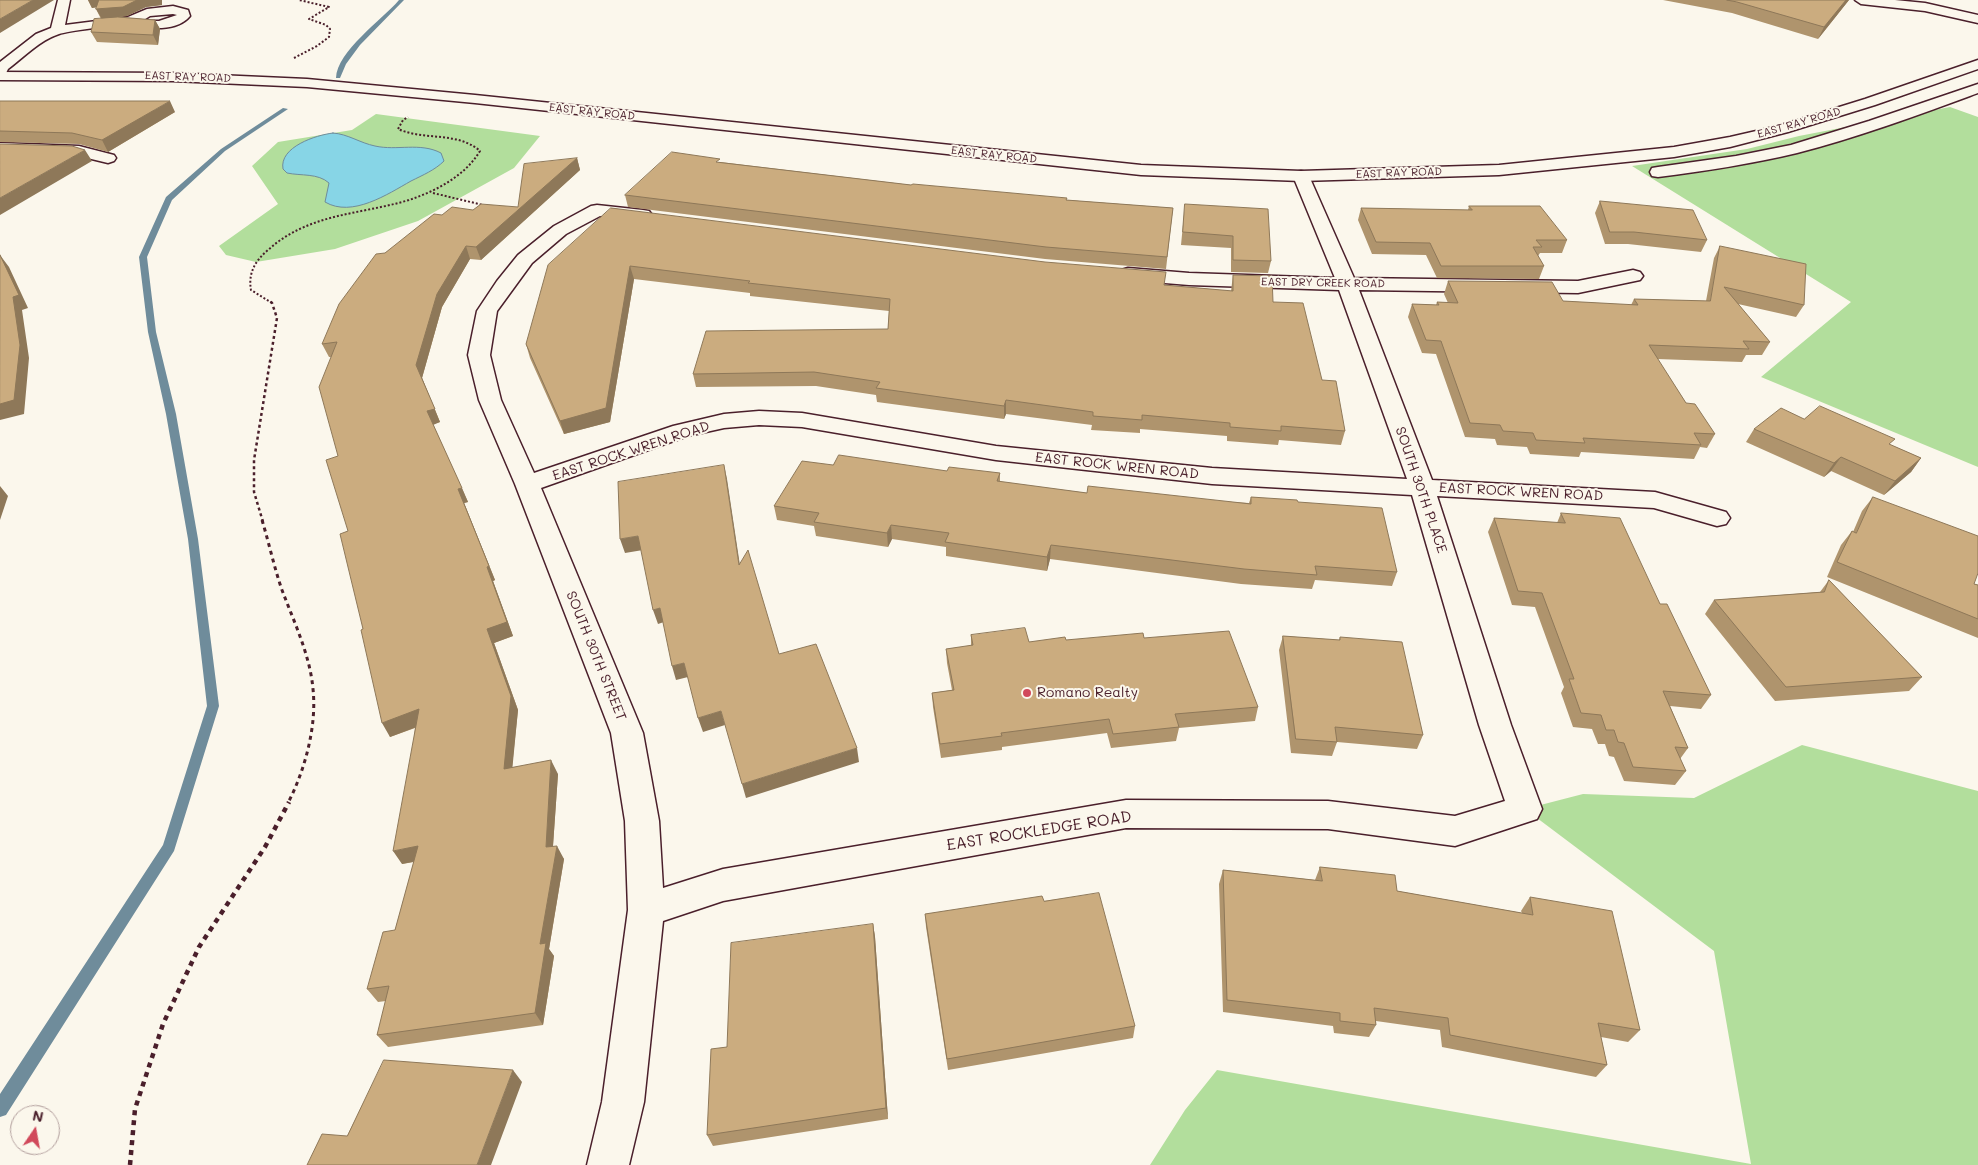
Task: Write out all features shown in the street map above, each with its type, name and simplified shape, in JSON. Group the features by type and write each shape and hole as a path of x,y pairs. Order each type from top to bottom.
{"street":[{"path":"57,30 64,0"},
{"path":"1861,0 1882,4 1925,7 1977,23"},
{"path":"1882,4 1956,25 1977,23"},
{"path":"0,75 2,67 41,37 57,30 132,21"},
{"path":"51,47 64,36 57,30"},
{"path":"0,75 26,67 32,62"},
{"name":"EAST RAY ROAD","path":"0,75 173,77 342,85 1306,188 1674,152 1730,142 1783,129 1870,102 1978,64"},
{"name":"EAST RAY ROAD","path":"0,88 70,87 288,95 420,107 680,137"},
{"name":"EAST RAY ROAD","path":"1643,174 1701,167 1811,144 1978,88"},
{"path":"0,148 79,151 108,158"},
{"path":"1092,181 1196,188"},
{"name":"SOUTH 30TH PLACE","path":"1306,188 1347,284 1422,487 1495,725 1525,809"},
{"name":"SOUTH 30TH STREET","path":"608,1165 623,1102 646,910 642,821 627,733 528,484 490,400 480,355 487,312 525,259 560,230 597,210 665,218"},
{"name":"EAST DRY CREEK ROAD","path":"1112,273 1189,279 1347,284 1578,287 1632,276"},
{"name":"EAST ROCK WREN ROAD","path":"528,484 681,431 724,421 759,418 802,420 996,453 1212,476 1655,500 1717,518"},
{"name":"EAST ROCKLEDGE ROAD","path":"646,910 723,885 1126,814 1328,814 1455,831 1525,809"}],"path":[{"path":"130,1165 135,1109 162,1024 199,947 265,847 297,786 313,725 313,688 299,632 282,589 254,492 254,460 277,318 272,303 250,290 248,277 256,262 265,251 279,238 292,230 328,218 390,205 432,193 470,166 480,151 475,145 463,141 404,132 398,129 403,120 414,113 404,112"},
{"path":"432,193 488,206"}],"green space":[{"path":"1950,107 1978,117 1978,467 1761,377 1851,302 1632,166 1747,149 1799,136"},
{"path":"376,114 540,136 514,168 418,221 335,249 256,262 226,255 219,246 278,204 252,166 278,142 352,130"},
{"path":"1802,745 1978,791 1978,1165 1150,1165 1185,1110 1217,1070 1751,1164 1714,951 1525,809 1583,794 1694,798"}],"water":[{"path":"333,133 375,146 392,148 417,147 433,150 441,153 444,161 429,172 381,198 358,206 336,206 325,202 329,183 325,180 315,176 287,173 283,169 283,161 293,148 317,136"}],"building":[{"path":"0,0 33,0 0,19"},
{"path":"99,0 137,0 123,7 96,9"},
{"path":"1727,0 1846,0 1824,27"},
{"path":"118,17 155,20 153,35 91,32 94,19"},
{"path":"0,101 170,101 102,140 72,133 0,131"},
{"path":"0,144 72,146 85,150 0,198"},
{"path":"672,152 720,159 716,162 911,185 1173,208 1167,257 1046,247 625,195"},
{"path":"577,158 476,247 466,246 437,294 416,365 435,409 427,411 462,488 458,489 489,566 487,567 507,622 487,629 511,696 504,769 551,760 546,847 557,846 540,944 546,943 535,1013 377,1035 389,986 367,989 383,932 395,930 418,846 393,851 419,709 382,723 361,630 363,629 340,534 348,531 326,460 338,456 319,387 337,342 322,344 339,304 376,254 385,253 434,214 442,215 452,207 473,210 481,204 518,207 524,164"},
{"path":"1600,201 1693,210 1707,240 1634,232 1610,232"},
{"path":"1185,204 1268,209 1271,261 1233,260 1233,236 1183,232"},
{"path":"1469,206 1540,206 1567,240 1536,240 1542,247 1533,247 1544,266 1441,266 1430,243 1376,242 1361,208 1472,210"},
{"path":"611,208 1045,262 1166,272 1164,285 1233,291 1233,275 1272,276 1273,302 1303,303 1322,380 1336,381 1345,431 1281,426 1281,431 1230,427 1230,423 1142,415 1142,420 1093,416 1093,412 1006,400 1004,406 876,388 880,382 814,372 693,374 706,331 888,329 890,299 748,283 750,281 630,266 606,408 560,421 526,344 548,265"},
{"path":"1720,246 1806,264 1804,305 1724,287 1770,342 1743,341 1749,349 1649,345 1686,403 1695,404 1715,434 1694,433 1701,445 1583,438 1585,443 1536,440 1533,433 1503,431 1500,425 1470,423 1441,341 1426,340 1412,304 1439,305 1437,302 1458,303 1448,281 1552,282 1563,301 1638,305 1634,299 1710,301"},
{"path":"0,255 19,295 13,297 20,345 14,400 0,404"},
{"path":"1820,406 1895,439 1889,444 1921,458 1895,481 1841,457 1834,463 1754,429 1781,408 1804,419"},
{"path":"839,455 947,471 949,467 1000,473 997,481 1087,493 1088,486 1251,504 1251,497 1382,508 1397,572 1315,566 1317,575 1244,569 1051,545 1047,557 945,542 949,533 891,525 887,533 814,522 819,513 774,506 802,461 833,465"},
{"path":"724,465 739,565 748,550 779,654 816,644 857,748 742,784 721,711 698,718 684,663 672,666 660,608 653,610 638,536 620,539 618,482"},
{"path":"1873,497 1978,536 1978,573 1974,584 1978,585 1978,619 1837,562 1852,531 1856,533"},
{"path":"1561,513 1620,518 1660,604 1667,604 1711,695 1663,691 1688,748 1675,747 1686,771 1633,767 1624,743 1618,742 1614,730 1606,730 1601,715 1581,713 1569,679 1574,679 1542,593 1518,591 1494,518 1565,523"},
{"path":"1829,580 1922,677 1786,687 1714,600 1824,592"},
{"path":"1025,628 1029,642 1065,637 1066,640 1143,633 1144,638 1229,631 1258,707 1175,714 1179,727 1113,734 1109,719 1001,733 1002,736 940,744 932,693 954,690 946,649 973,645 971,635"},
{"path":"1283,636 1340,640 1340,637 1402,642 1423,735 1335,727 1337,742 1296,739"},
{"path":"1320,867 1395,875 1397,891 1533,915 1530,897 1612,911 1640,1030 1598,1023 1607,1065 1450,1035 1448,1018 1374,1008 1376,1025 1340,1021 1340,1013 1227,1000 1223,870 1322,881"},
{"path":"1099,893 1135,1026 947,1059 925,914 1042,896 1044,901"},
{"path":"873,924 886,1108 707,1135 711,1049 727,1047 731,943"},
{"path":"384,1060 513,1070 477,1165 307,1165 322,1134 347,1136"}],"waterway":[{"path":"338,77 350,53 402,0"},
{"path":"0,1109 169,847 213,706 193,539 171,414 152,332 143,257 169,199 223,150 285,109"}],"place":[{"name":"Romano Realty","path":"1027,693"}]}
